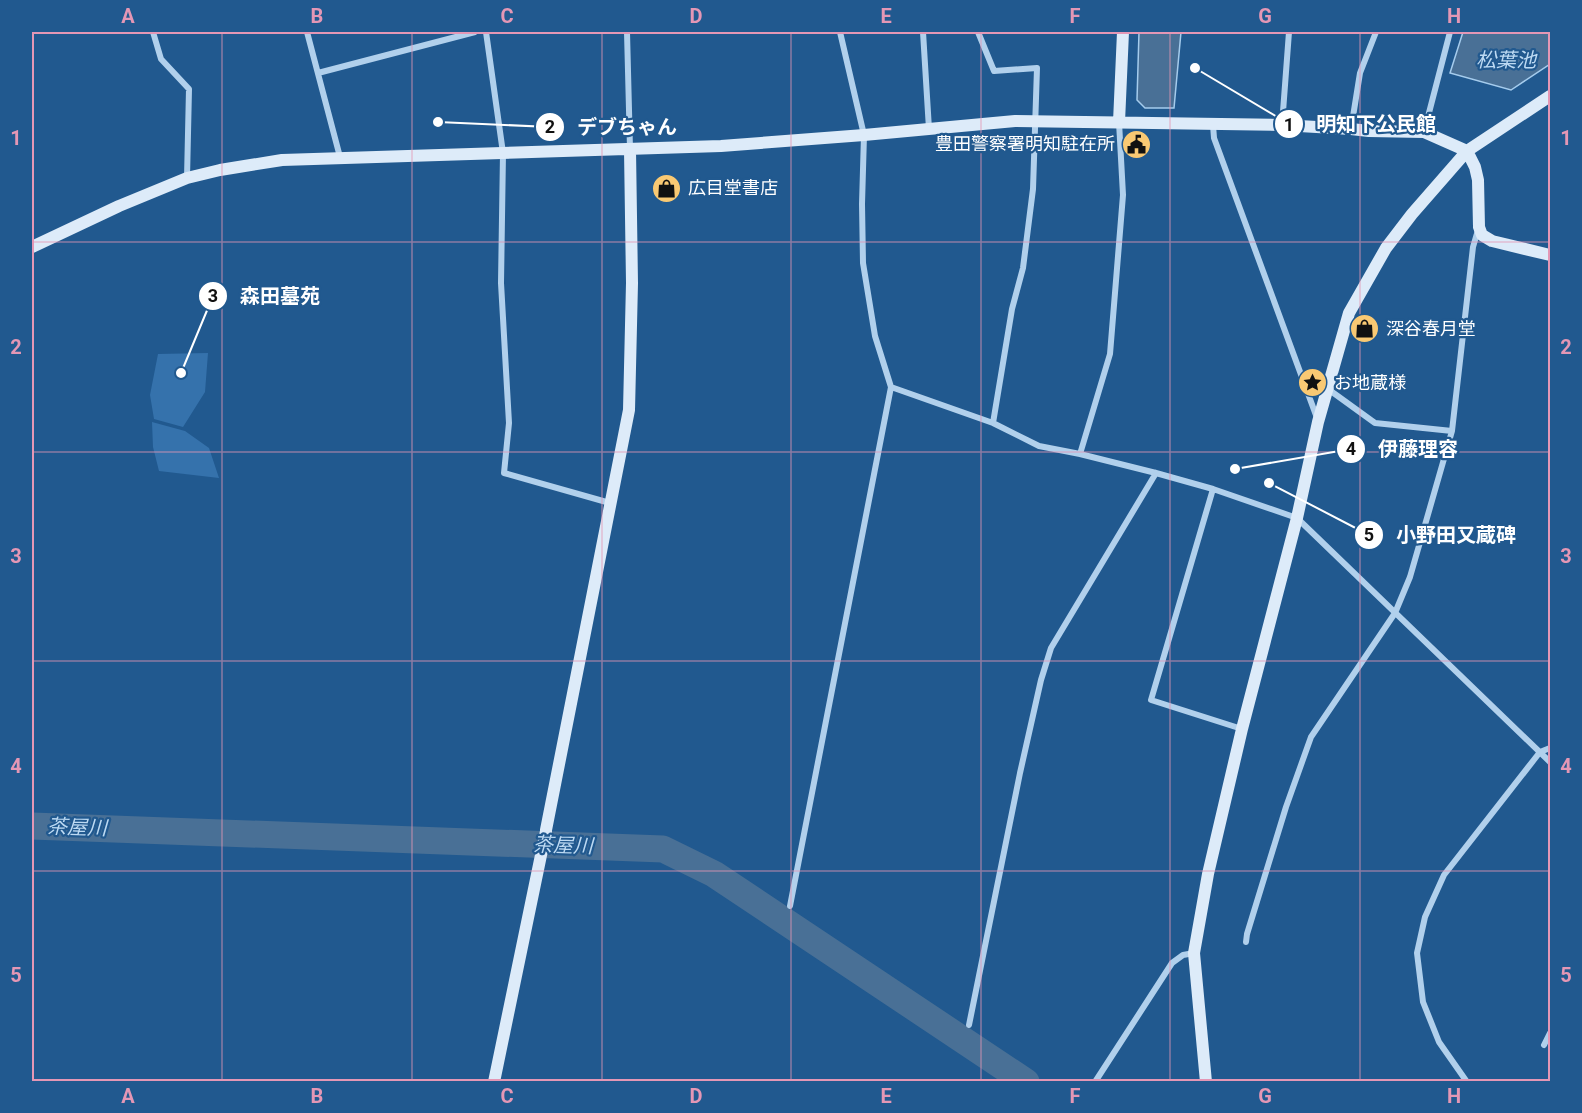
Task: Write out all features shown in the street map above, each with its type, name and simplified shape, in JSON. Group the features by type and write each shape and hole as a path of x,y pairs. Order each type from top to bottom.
{"street":[{"path":"153,32 161,59 189,88 187,178"},
{"path":"307,32 340,157"},
{"path":"318,73 475,32"},
{"path":"486,32 502,153 501,283 509,423 504,473 610,503"},
{"path":"494,1082 629,410 632,283 627,32"},
{"path":"790,906 891,387 875,336 862,263 864,135 840,32"},
{"path":"923,32 929,129"},
{"path":"978,32 994,71 1037,68 1033,189 1023,268 1012,309 993,423"},
{"path":"1080,454 1110,354 1123,195 1119,122 1123,32"},
{"path":"1282,125 1288,32"},
{"path":"1352,129 1360,72 1377,32"},
{"path":"1424,132 1450,32"},
{"path":"1206,1082 1194,953 1208,874 1242,729 1297,518 1318,423 1349,313 1386,248 1412,214 1467,151 1551,96"},
{"path":"32,247 118,206 187,178 282,160 721,146 1035,120 1282,125 1424,132 1467,151 1476,167 1479,227 1473,246 1452,431 1410,577 1395,613 1311,738 1286,807 1246,934 1246,942"},
{"path":"1213,125 1214,138 1318,423"},
{"path":"1479,227 1482,235 1492,241 1551,255"},
{"path":"891,387 993,423 1039,446 1156,473 1297,518 1551,762"},
{"path":"1328,389 1375,423 1452,431"},
{"path":"969,1025 1020,773 1041,680 1051,648 1156,473"},
{"path":"1212,489 1151,700 1242,729"},
{"path":"1467,1082 1439,1042 1423,1002 1417,953 1425,917 1444,875 1540,752 1551,748"},
{"path":"1095,1082 1172,963 1183,955 1194,953"},
{"path":"1544,1044 1551,1033"}],"shaded area":[{"path":"208,353 205,392 183,427 154,419 150,395 158,354"},
{"path":"152,422 185,431 209,448 219,478 159,471 153,447"}],"water":[{"path":"1139,32 1181,32 1174,108 1145,108 1137,100"},
{"name":"松葉池","path":"1463,32 1550,32 1550,64 1511,90 1450,73"}],"waterway":[{"name":"茶屋川","path":"32,826 663,849 714,874 1026,1082"}],"place":[{"name":"明知下公民館","path":"1195,68"},
{"name":"デブちゃん","path":"438,122"},
{"name":"豊田警察署明知駐在所","path":"1136,144"},
{"name":"広目堂書店","path":"667,188"},
{"name":"深谷春月堂","path":"1365,329"},
{"name":"森田墓苑","path":"181,373"},
{"name":"お地蔵様","path":"1313,383"},
{"name":"伊藤理容","path":"1235,469"},
{"name":"小野田又蔵碑","path":"1269,483"}]}
